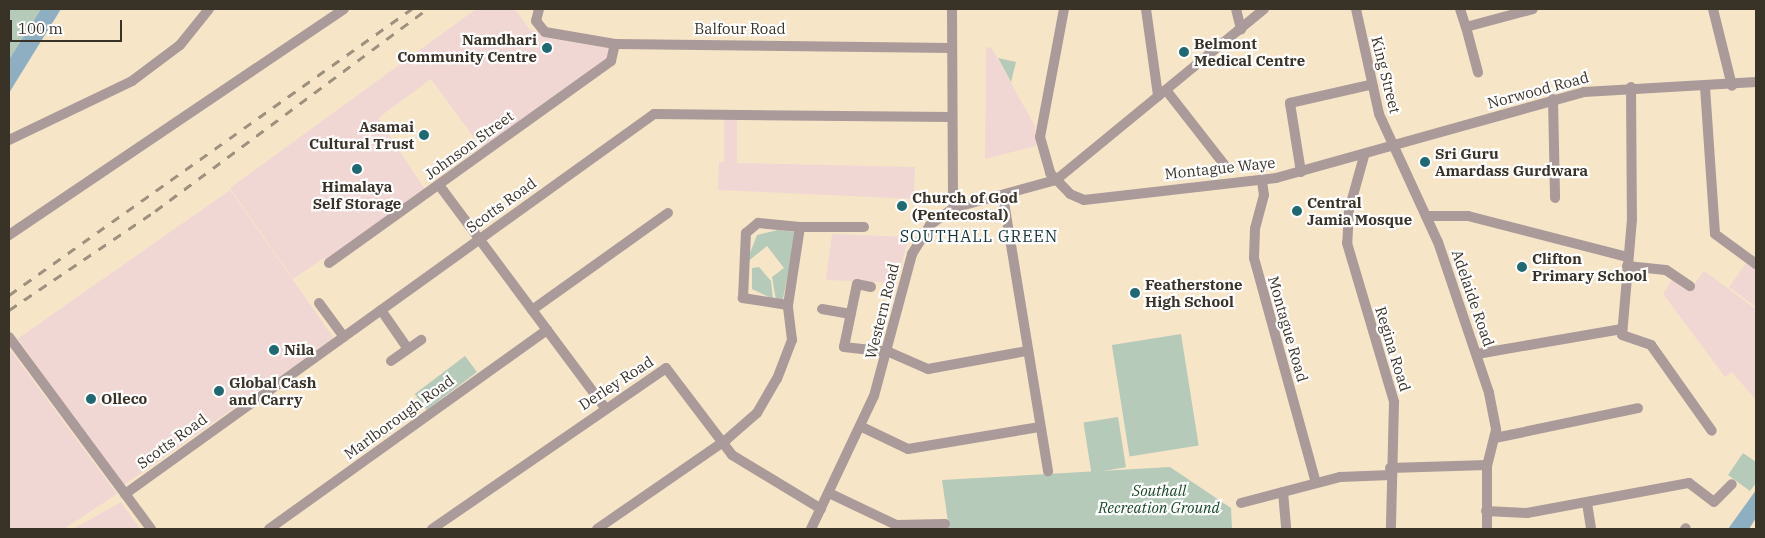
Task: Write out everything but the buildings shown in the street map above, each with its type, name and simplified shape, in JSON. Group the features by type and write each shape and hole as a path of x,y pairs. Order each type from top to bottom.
{"street":[{"path":"9,140 132,81 180,45 209,9"},
{"path":"9,234 344,9"},
{"name":"Balfour Road","path":"539,9 536,21 545,32 616,44 951,48"},
{"path":"952,9 951,117 953,208"},
{"path":"1056,180 1044,160 1040,126 1064,9"},
{"path":"1146,9 1162,93 1227,168"},
{"path":"1236,9 1241,28"},
{"name":"Western Road","path":"812,529 862,427 888,352 912,254 930,225 953,208 1003,196 1056,180 1264,9"},
{"name":"King Street","path":"1356,9 1370,85 1391,147"},
{"path":"1460,9 1478,72"},
{"path":"1466,27 1533,9"},
{"path":"1713,9 1732,86"},
{"name":"Johnson Street","path":"329,263 611,61 616,44"},
{"name":"Norwood Road","path":"1391,147 1553,99 1631,87 1732,86 1756,82"},
{"path":"1301,172 1290,104 1370,85"},
{"path":"1623,333 1627,266 1631,87"},
{"path":"1705,87 1715,234 1756,264"},
{"path":"1553,99 1555,198"},
{"name":"Scotts Road","path":"125,494 654,114 951,117"},
{"name":"Montague Waye","path":"1056,180 1084,200 1262,181 1364,156 1391,147"},
{"name":"Adelaide Road","path":"1391,147 1426,216 1477,354 1489,393 1495,438 1487,465 1487,529"},
{"name":"Regina Road","path":"1364,156 1349,210 1348,249 1394,402 1390,471 1391,529"},
{"path":"1346,160 1358,180"},
{"name":"Montague Road","path":"1262,181 1264,196 1255,229 1254,258 1316,483"},
{"path":"439,185 605,408"},
{"path":"1003,196 1048,472"},
{"path":"532,310 668,213"},
{"path":"1426,216 1468,216 1627,266 1666,270 1690,286"},
{"path":"788,305 743,298 746,233 758,223 800,227 864,226"},
{"path":"597,529 722,442 756,413 777,379 792,340 788,305 800,227"},
{"path":"872,287 857,284 844,347 888,352 928,369 1027,351"},
{"path":"319,303 344,337"},
{"path":"822,308 851,314"},
{"path":"381,310 408,349"},
{"name":"Marlborough Road","path":"269,529 547,330"},
{"path":"1477,354 1623,333 1651,345 1712,431"},
{"path":"9,337 151,529"},
{"path":"391,361 421,340"},
{"name":"Derley Road","path":"432,529 605,408 666,368 722,442 750,467 821,509"},
{"path":"1495,438 1638,408"},
{"path":"862,427 908,449 1040,427"},
{"path":"1241,503 1344,476 1487,465"},
{"path":"1486,510 1527,513 1689,483 1714,502 1732,484"},
{"path":"1283,492 1286,529"},
{"path":"829,493 896,527 945,524"},
{"path":"1587,503 1591,529"}],"shaded area":[{"path":"476,9 515,9 530,30 611,45 607,60 483,150 431,79 378,118 426,191 328,262 324,258 293,279 230,188"},
{"path":"991,47 1035,126 1036,146 985,159 986,48"},
{"path":"724,117 737,118 737,163 915,167 914,199 718,190 719,162 724,162"},
{"path":"230,190 334,338 122,487 18,339"},
{"path":"832,234 909,237 896,283 826,280"},
{"path":"1749,259 1756,265 1756,307 1729,287"},
{"path":"1704,271 1756,309 1756,400 1732,372 1725,377 1663,294 1673,278 1690,290"},
{"path":"9,348 117,494 64,529 9,529"},
{"path":"121,502 140,529 73,529"}],"green space":[{"path":"9,9 41,9 9,61"},
{"path":"998,58 1016,62 1011,82"},
{"path":"778,230 796,232 783,299 776,300 772,277 784,268 767,246 746,263 757,235"},
{"path":"759,267 771,281 773,299 752,289 752,268"},
{"path":"1181,334 1199,446 1130,457 1112,345"},
{"path":"465,356 477,372 427,410 415,394"},
{"path":"1118,417 1126,467 1091,473 1083,422"},
{"path":"1743,453 1756,462 1756,483 1750,491 1728,475"},
{"name":"Southall Recreation Ground","path":"1170,467 1231,508 1232,529 949,529 942,480"}],"water":[{"path":"41,9 61,9 9,93 9,60"},
{"path":"1756,490 1756,518 1749,529 1728,529"}],"railway":[{"path":"9,295 412,9"},
{"path":"9,310 155,211 427,9"}],"place":[{"name":"Namdhari Community Centre","path":"547,48"},
{"name":"Belmont Medical Centre","path":"1184,52"},
{"name":"Asamai Cultural Trust","path":"424,135"},
{"name":"Sri Guru Amardass Gurdwara","path":"1425,162"},
{"name":"Himalaya Self Storage","path":"357,169"},
{"name":"Church of God (Pentecostal)","path":"902,206"},
{"name":"Central Jamia Mosque","path":"1297,211"},
{"name":"Clifton Primary School","path":"1522,267"},
{"name":"Featherstone High School","path":"1135,293"},
{"name":"Nila","path":"274,350"},
{"name":"Global Cash and Carry","path":"219,391"},
{"name":"Olleco","path":"91,399"}],"district":[{"name":"SOUTHALL GREEN","path":"979,236"}]}
